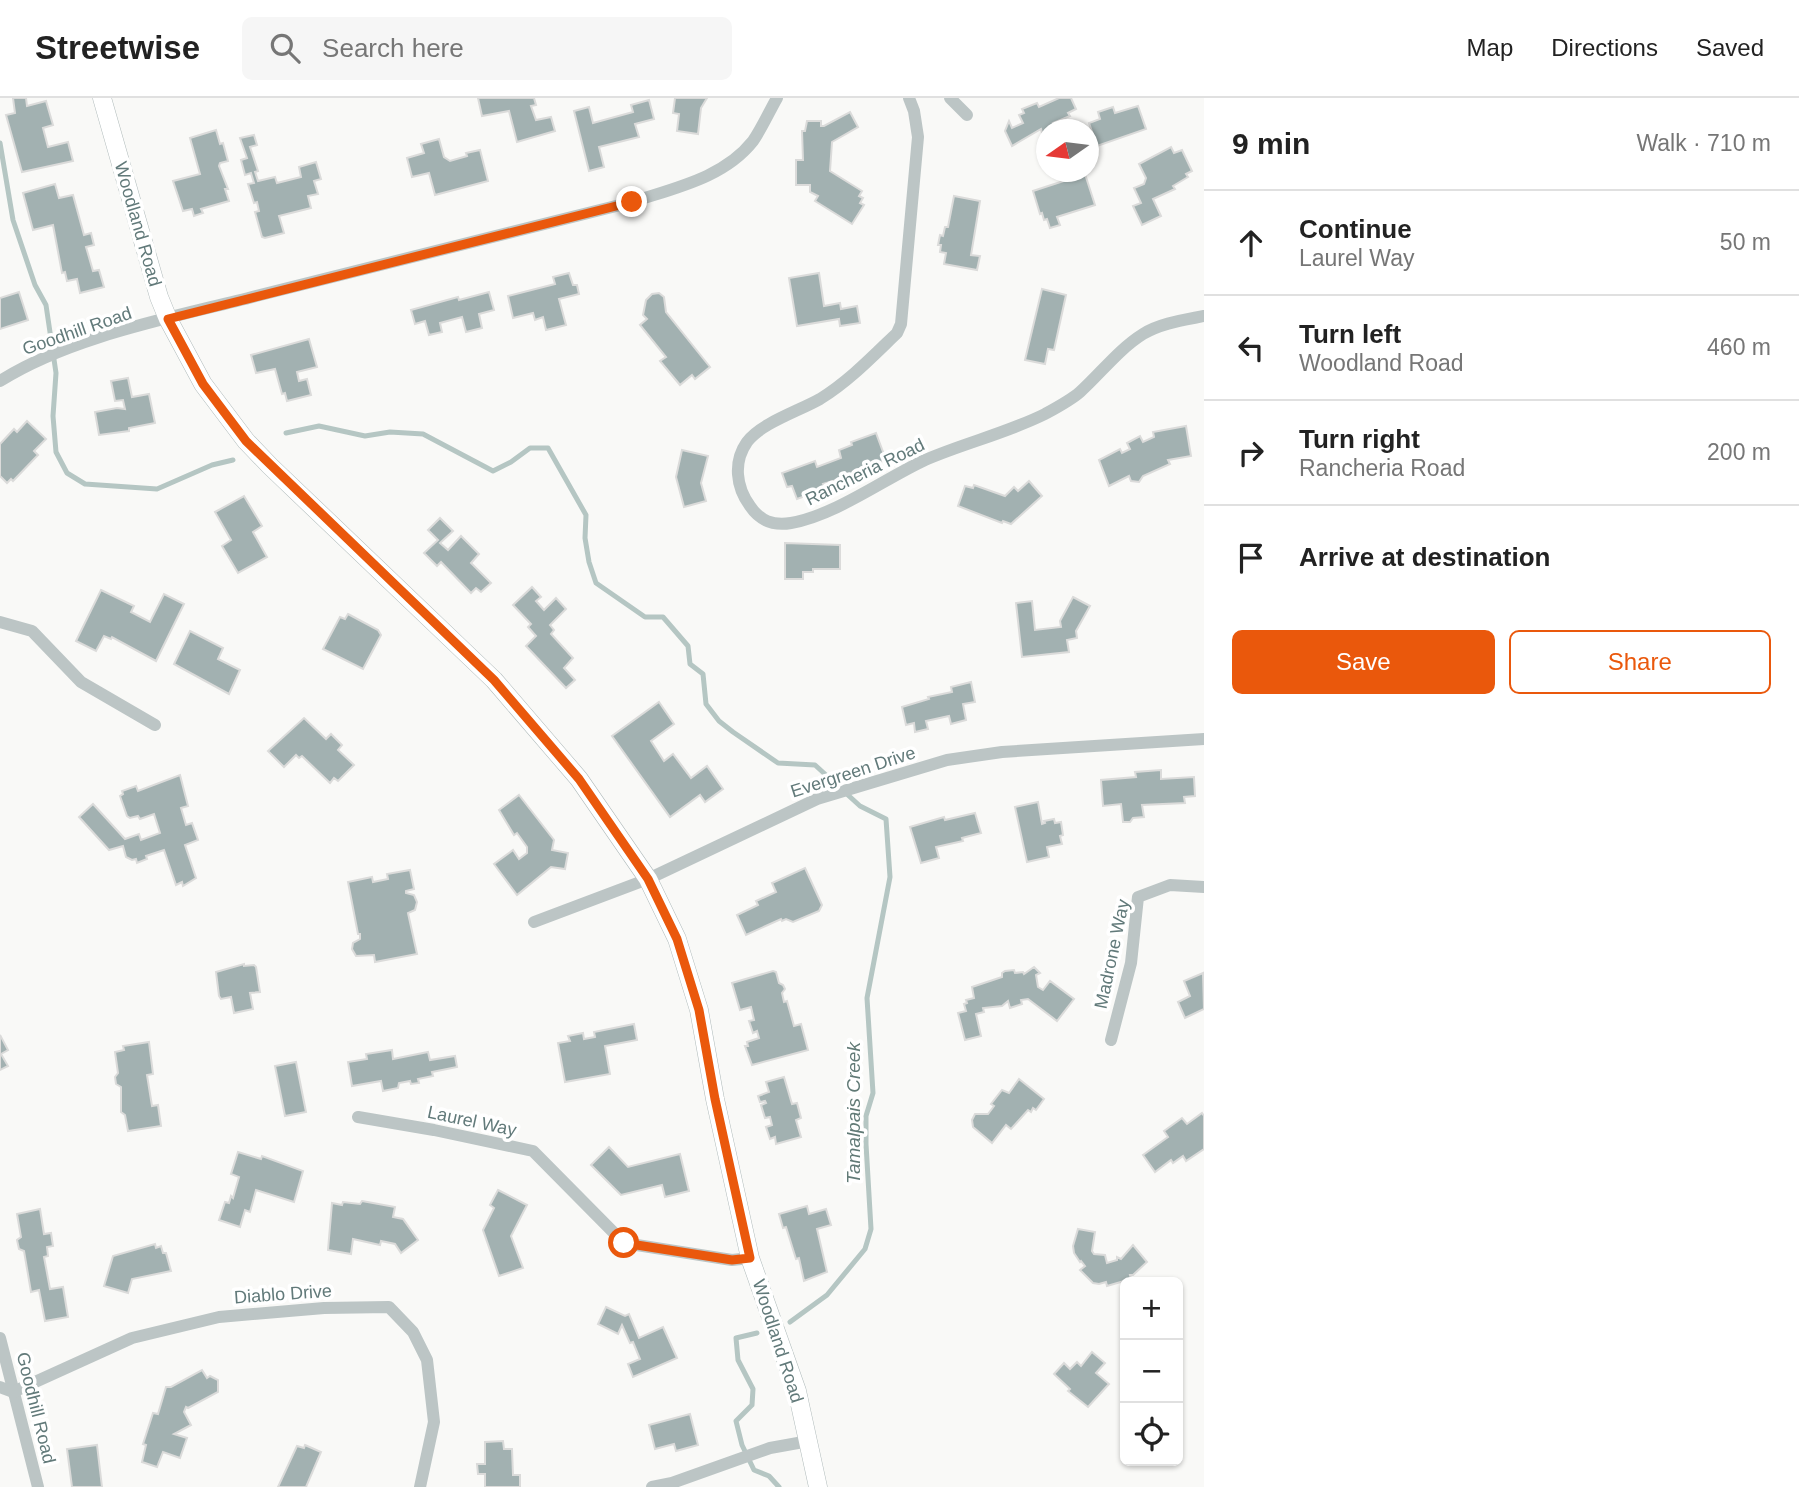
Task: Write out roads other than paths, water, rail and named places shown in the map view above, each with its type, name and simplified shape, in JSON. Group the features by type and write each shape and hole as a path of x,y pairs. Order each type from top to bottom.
{"street":[{"name":"Woodland Road","path":"102,98 159,297 203,384 246,441 494,680 579,779 648,879 677,939 699,1010 715,1099 750,1258 797,1391 818,1487"},
{"path":"168,319 632,202 699,180 715,173 752,142 777,98"},
{"name":"Rancheria Road","path":"909,98 915,111 918,137 901,324 897,333 845,382 758,431 747,441 737,466 738,480 746,502 764,521 775,524 807,519 925,461 1044,415 1078,394 1144,333 1204,316"},
{"path":"950,98 967,115"},
{"name":"Goodhill Road","path":"0,381 46,356 168,319"},
{"path":"0,622 32,631 81,682 155,725"},
{"name":"Evergreen Drive","path":"534,922 648,879 817,799 947,760 1002,752 1204,739"},
{"name":"Madrone Way","path":"1111,1040 1131,962 1138,897 1170,886 1204,887"},
{"name":"Laurel Way","path":"358,1117 533,1152 624,1243 732,1260 750,1258"},
{"name":"Diablo Drive","path":"6,1389 132,1338 219,1317 324,1308 388,1307 413,1332 427,1360 434,1422 420,1487"},
{"name":"Goodhill Road","path":"0,1338 6,1389 37,1487"},
{"path":"652,1487 672,1483 758,1452 809,1441"}],"waterway":[{"name":"Tamalpais Creek","path":"0,143 13,220 35,285 46,305 56,373 53,416 56,452 67,473 85,484 157,489 212,465 233,460"},
{"name":"Tamalpais Creek","path":"286,433 319,426 365,436 390,432 423,434 493,471 530,448 548,448 586,515 585,538 596,583 645,617 663,617 688,646 690,664 703,674 706,704 719,721 778,763 815,765 860,806 886,819 890,877 867,998 873,1093 866,1116 871,1229 865,1249 827,1295 790,1322"},
{"name":"Tamalpais Creek","path":"757,1333 736,1338 738,1360 753,1389 752,1405 736,1421 742,1445 754,1470 769,1476 779,1487"}]}
